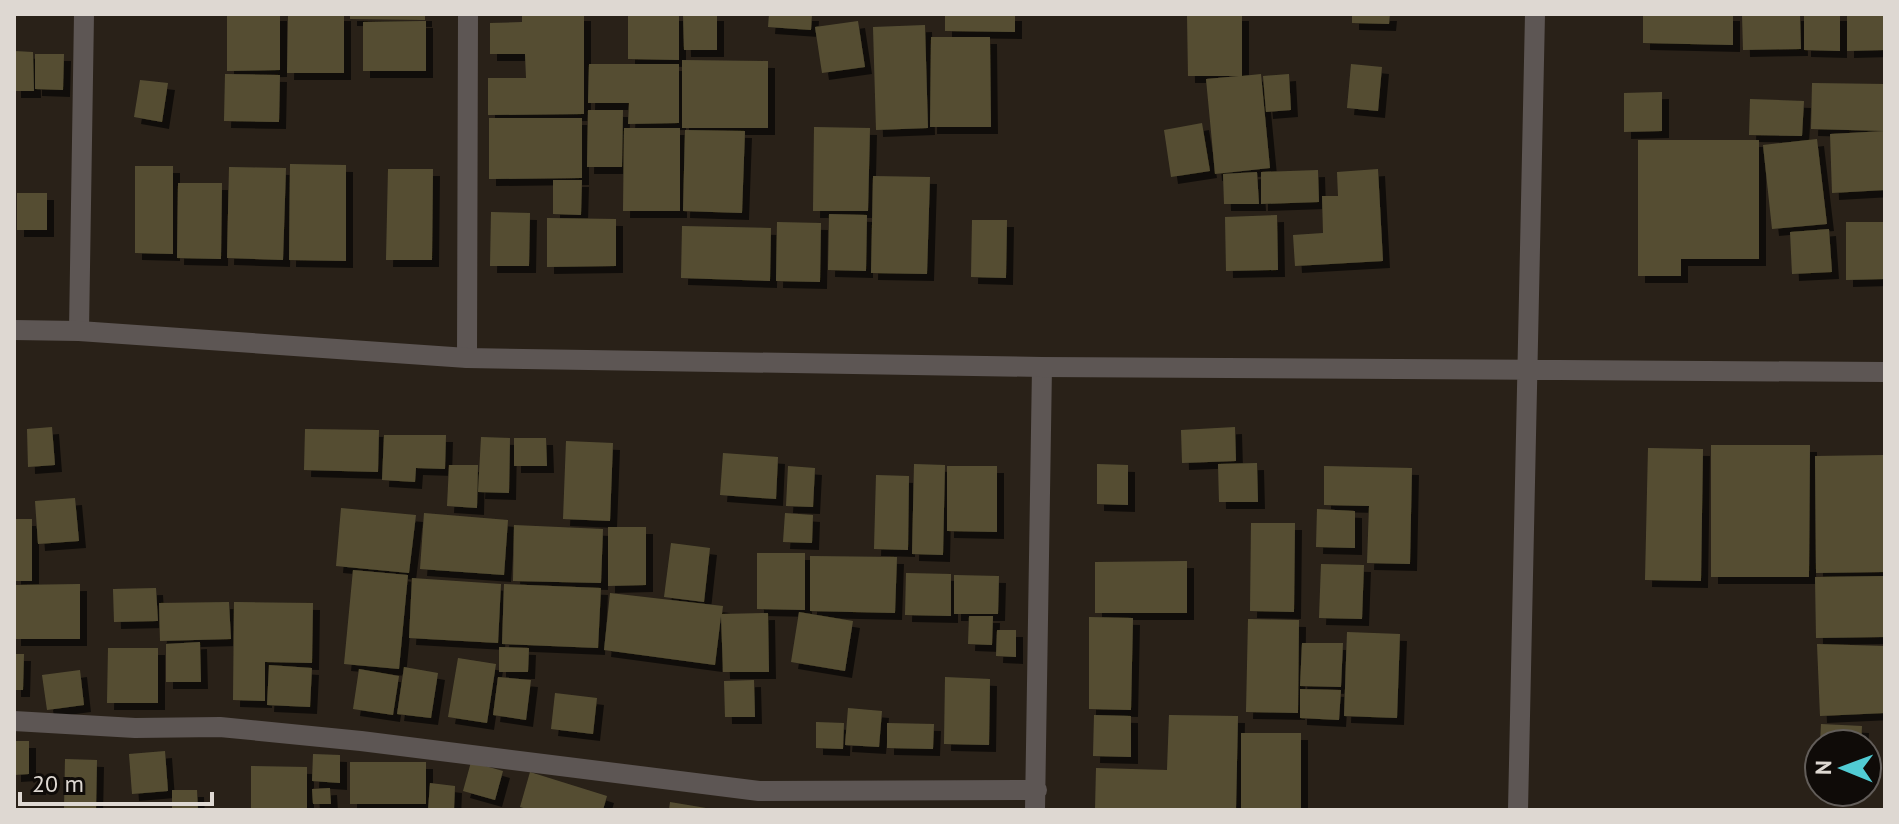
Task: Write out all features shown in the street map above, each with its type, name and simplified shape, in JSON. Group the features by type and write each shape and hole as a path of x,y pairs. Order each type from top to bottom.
{"street":[{"path":"79,331 84,14"},
{"path":"467,358 468,14"},
{"path":"1518,810 1535,14"},
{"path":"14,330 79,331 467,358 1042,367 1885,372"},
{"path":"14,721 135,728 235,729 375,743 759,791 1036,800 1042,367"}],"building":[{"path":"227,14 280,14 280,70 227,71"},
{"path":"288,14 344,14 344,73 287,73"},
{"path":"350,14 425,14 425,20 350,19"},
{"path":"522,14 584,14 584,114 488,115 488,78 526,78 525,54 490,54 490,23 522,22"},
{"path":"628,14 679,14 679,60 628,59"},
{"path":"683,14 717,14 717,50 684,50"},
{"path":"769,14 812,14 811,30 768,27"},
{"path":"945,14 1015,14 1015,32 945,31"},
{"path":"1187,14 1242,14 1242,76 1261,74 1270,168 1215,174 1206,79 1239,76 1188,76"},
{"path":"1352,14 1390,14 1389,24 1352,23"},
{"path":"1643,14 1733,14 1733,45 1643,43"},
{"path":"1742,14 1800,14 1801,49 1743,50"},
{"path":"1804,14 1840,14 1840,51 1804,50"},
{"path":"1847,14 1885,14 1885,50 1847,51"},
{"path":"426,21 426,71 363,71 363,22"},
{"path":"858,21 865,67 822,73 815,27"},
{"path":"925,25 928,128 876,130 873,27"},
{"path":"931,37 990,37 991,127 930,127"},
{"path":"14,51 33,52 34,91 14,91"},
{"path":"35,54 64,54 63,90 35,89"},
{"path":"682,60 768,61 768,128 682,128"},
{"path":"589,64 679,64 679,123 628,124 629,103 588,103"},
{"path":"1351,64 1382,67 1378,111 1347,108"},
{"path":"225,74 280,75 279,122 224,121"},
{"path":"1289,74 1291,110 1266,112 1263,76"},
{"path":"140,80 168,83 162,122 134,117"},
{"path":"1812,83 1885,84 1885,131 1811,129"},
{"path":"1662,92 1662,131 1624,132 1624,93"},
{"path":"1750,99 1804,101 1802,136 1749,135"},
{"path":"588,110 623,110 622,167 587,167"},
{"path":"489,118 582,118 582,178 489,179"},
{"path":"1202,123 1210,171 1171,177 1164,130"},
{"path":"814,127 870,128 868,211 813,211"},
{"path":"624,128 680,128 680,211 623,211"},
{"path":"685,130 745,131 742,213 683,211"},
{"path":"1885,131 1885,190 1832,193 1830,134"},
{"path":"1817,139 1827,224 1772,229 1763,145"},
{"path":"1638,140 1759,140 1759,259 1681,259 1681,276 1638,276"},
{"path":"290,164 346,165 346,261 289,260"},
{"path":"135,166 173,166 173,254 135,253"},
{"path":"229,167 286,168 283,260 227,258"},
{"path":"388,169 433,169 432,260 386,260"},
{"path":"1378,169 1383,261 1295,266 1293,235 1323,233 1322,196 1338,196 1337,172"},
{"path":"1318,170 1319,202 1261,204 1261,172"},
{"path":"1257,172 1259,204 1224,204 1223,174"},
{"path":"873,176 930,177 927,274 871,273"},
{"path":"553,180 582,180 581,215 553,214"},
{"path":"178,183 222,183 221,259 177,258"},
{"path":"17,193 47,193 47,230 17,230"},
{"path":"491,212 530,213 529,266 490,266"},
{"path":"829,214 867,215 866,271 828,270"},
{"path":"1277,215 1278,270 1226,271 1225,217"},
{"path":"547,218 616,219 616,266 547,267"},
{"path":"972,220 1007,220 1006,278 971,277"},
{"path":"777,222 821,223 820,282 776,281"},
{"path":"1846,222 1885,222 1885,279 1846,280"},
{"path":"682,226 771,228 770,281 681,278"},
{"path":"1829,229 1832,272 1792,274 1790,232"},
{"path":"52,427 55,465 28,467 27,429"},
{"path":"1235,427 1236,461 1182,463 1181,430"},
{"path":"305,429 379,430 378,472 304,470"},
{"path":"384,435 446,435 445,469 416,468 415,482 382,480"},
{"path":"481,437 510,438 509,493 478,492"},
{"path":"514,438 546,438 547,466 514,466"},
{"path":"566,441 613,443 610,521 563,519"},
{"path":"1711,445 1810,445 1809,577 1711,577"},
{"path":"1648,448 1703,449 1701,581 1645,580"},
{"path":"723,453 778,457 776,499 720,495"},
{"path":"1885,455 1885,572 1816,573 1815,456"},
{"path":"1257,463 1258,502 1219,502 1218,464"},
{"path":"914,464 945,465 943,555 912,554"},
{"path":"1097,464 1128,465 1128,505 1097,504"},
{"path":"449,465 478,465 477,508 447,506"},
{"path":"788,466 815,468 813,507 786,506"},
{"path":"947,466 997,466 997,532 947,531"},
{"path":"1324,466 1412,468 1410,564 1367,563 1369,506 1324,505"},
{"path":"876,475 909,476 908,550 874,549"},
{"path":"75,498 79,541 38,544 35,501"},
{"path":"341,508 416,515 409,573 336,566"},
{"path":"1317,509 1355,511 1355,548 1316,547"},
{"path":"424,513 508,520 504,575 420,569"},
{"path":"785,513 813,515 812,543 783,542"},
{"path":"14,519 32,519 32,581 14,581"},
{"path":"1251,523 1295,523 1294,612 1250,611"},
{"path":"514,525 603,529 601,583 513,581"},
{"path":"608,527 646,527 646,585 608,586"},
{"path":"671,543 710,548 704,602 664,597"},
{"path":"757,553 805,553 805,610 757,609"},
{"path":"810,556 897,557 895,613 810,611"},
{"path":"1187,561 1187,613 1095,613 1095,562"},
{"path":"1321,564 1364,565 1362,619 1319,618"},
{"path":"353,570 408,575 399,669 344,664"},
{"path":"906,573 951,574 951,616 905,615"},
{"path":"954,575 999,576 998,614 954,614"},
{"path":"1885,576 1885,637 1816,638 1815,577"},
{"path":"412,578 501,584 498,643 409,638"},
{"path":"80,584 80,639 14,639 14,585"},
{"path":"504,584 601,588 598,648 502,644"},
{"path":"156,588 158,621 114,622 113,589"},
{"path":"610,593 723,606 722,614 768,613 769,672 723,672 721,616 715,665 604,650"},
{"path":"229,602 231,639 160,641 159,603"},
{"path":"234,602 313,603 312,663 265,662 265,701 233,700"},
{"path":"799,612 853,621 845,671 791,662"},
{"path":"969,616 993,616 992,645 968,644"},
{"path":"1089,617 1133,618 1131,710 1089,709"},
{"path":"1248,619 1299,620 1298,713 1246,712"},
{"path":"997,630 1016,630 1016,657 996,656"},
{"path":"1347,632 1400,634 1397,718 1344,716"},
{"path":"200,642 201,682 166,682 166,644"},
{"path":"1302,643 1343,643 1341,687 1300,686"},
{"path":"1817,644 1885,646 1885,713 1820,716"},
{"path":"499,647 529,648 528,672 499,672"},
{"path":"108,648 158,648 158,703 107,703"},
{"path":"14,654 24,654 23,690 14,690"},
{"path":"458,658 496,664 487,723 448,717"},
{"path":"269,665 312,668 310,707 267,705"},
{"path":"404,667 438,673 431,718 397,714"},
{"path":"359,669 399,676 393,715 353,709"},
{"path":"80,670 84,705 47,710 42,675"},
{"path":"498,677 531,680 526,720 493,715"},
{"path":"945,677 990,679 989,745 944,744"},
{"path":"754,680 755,717 725,717 724,681"},
{"path":"1300,689 1341,690 1339,720 1300,718"},
{"path":"555,693 597,698 593,734 551,729"},
{"path":"848,708 882,711 879,747 845,745"},
{"path":"1094,715 1131,716 1131,757 1093,756"},
{"path":"1169,715 1238,716 1236,810 1095,810 1096,768 1167,770"},
{"path":"816,722 844,723 843,749 816,748"},
{"path":"887,723 934,724 933,749 887,748"},
{"path":"1821,724 1862,726 1862,728 1821,728"},
{"path":"1241,733 1301,733 1301,810 1241,810"},
{"path":"14,741 29,741 29,774 14,775"},
{"path":"165,751 168,791 132,794 129,754"},
{"path":"313,754 340,755 340,783 312,781"},
{"path":"65,759 97,760 96,810 64,810"},
{"path":"350,762 426,762 426,804 350,804"},
{"path":"471,762 503,771 495,800 463,791"},
{"path":"251,766 307,767 307,810 251,810"},
{"path":"530,772 607,796 603,810 530,810 520,807"},
{"path":"430,783 455,786 454,810 428,810"},
{"path":"330,788 331,804 313,804 312,789"},
{"path":"172,790 197,790 198,810 172,810"},
{"path":"670,802 706,808 706,810 669,810"}]}
